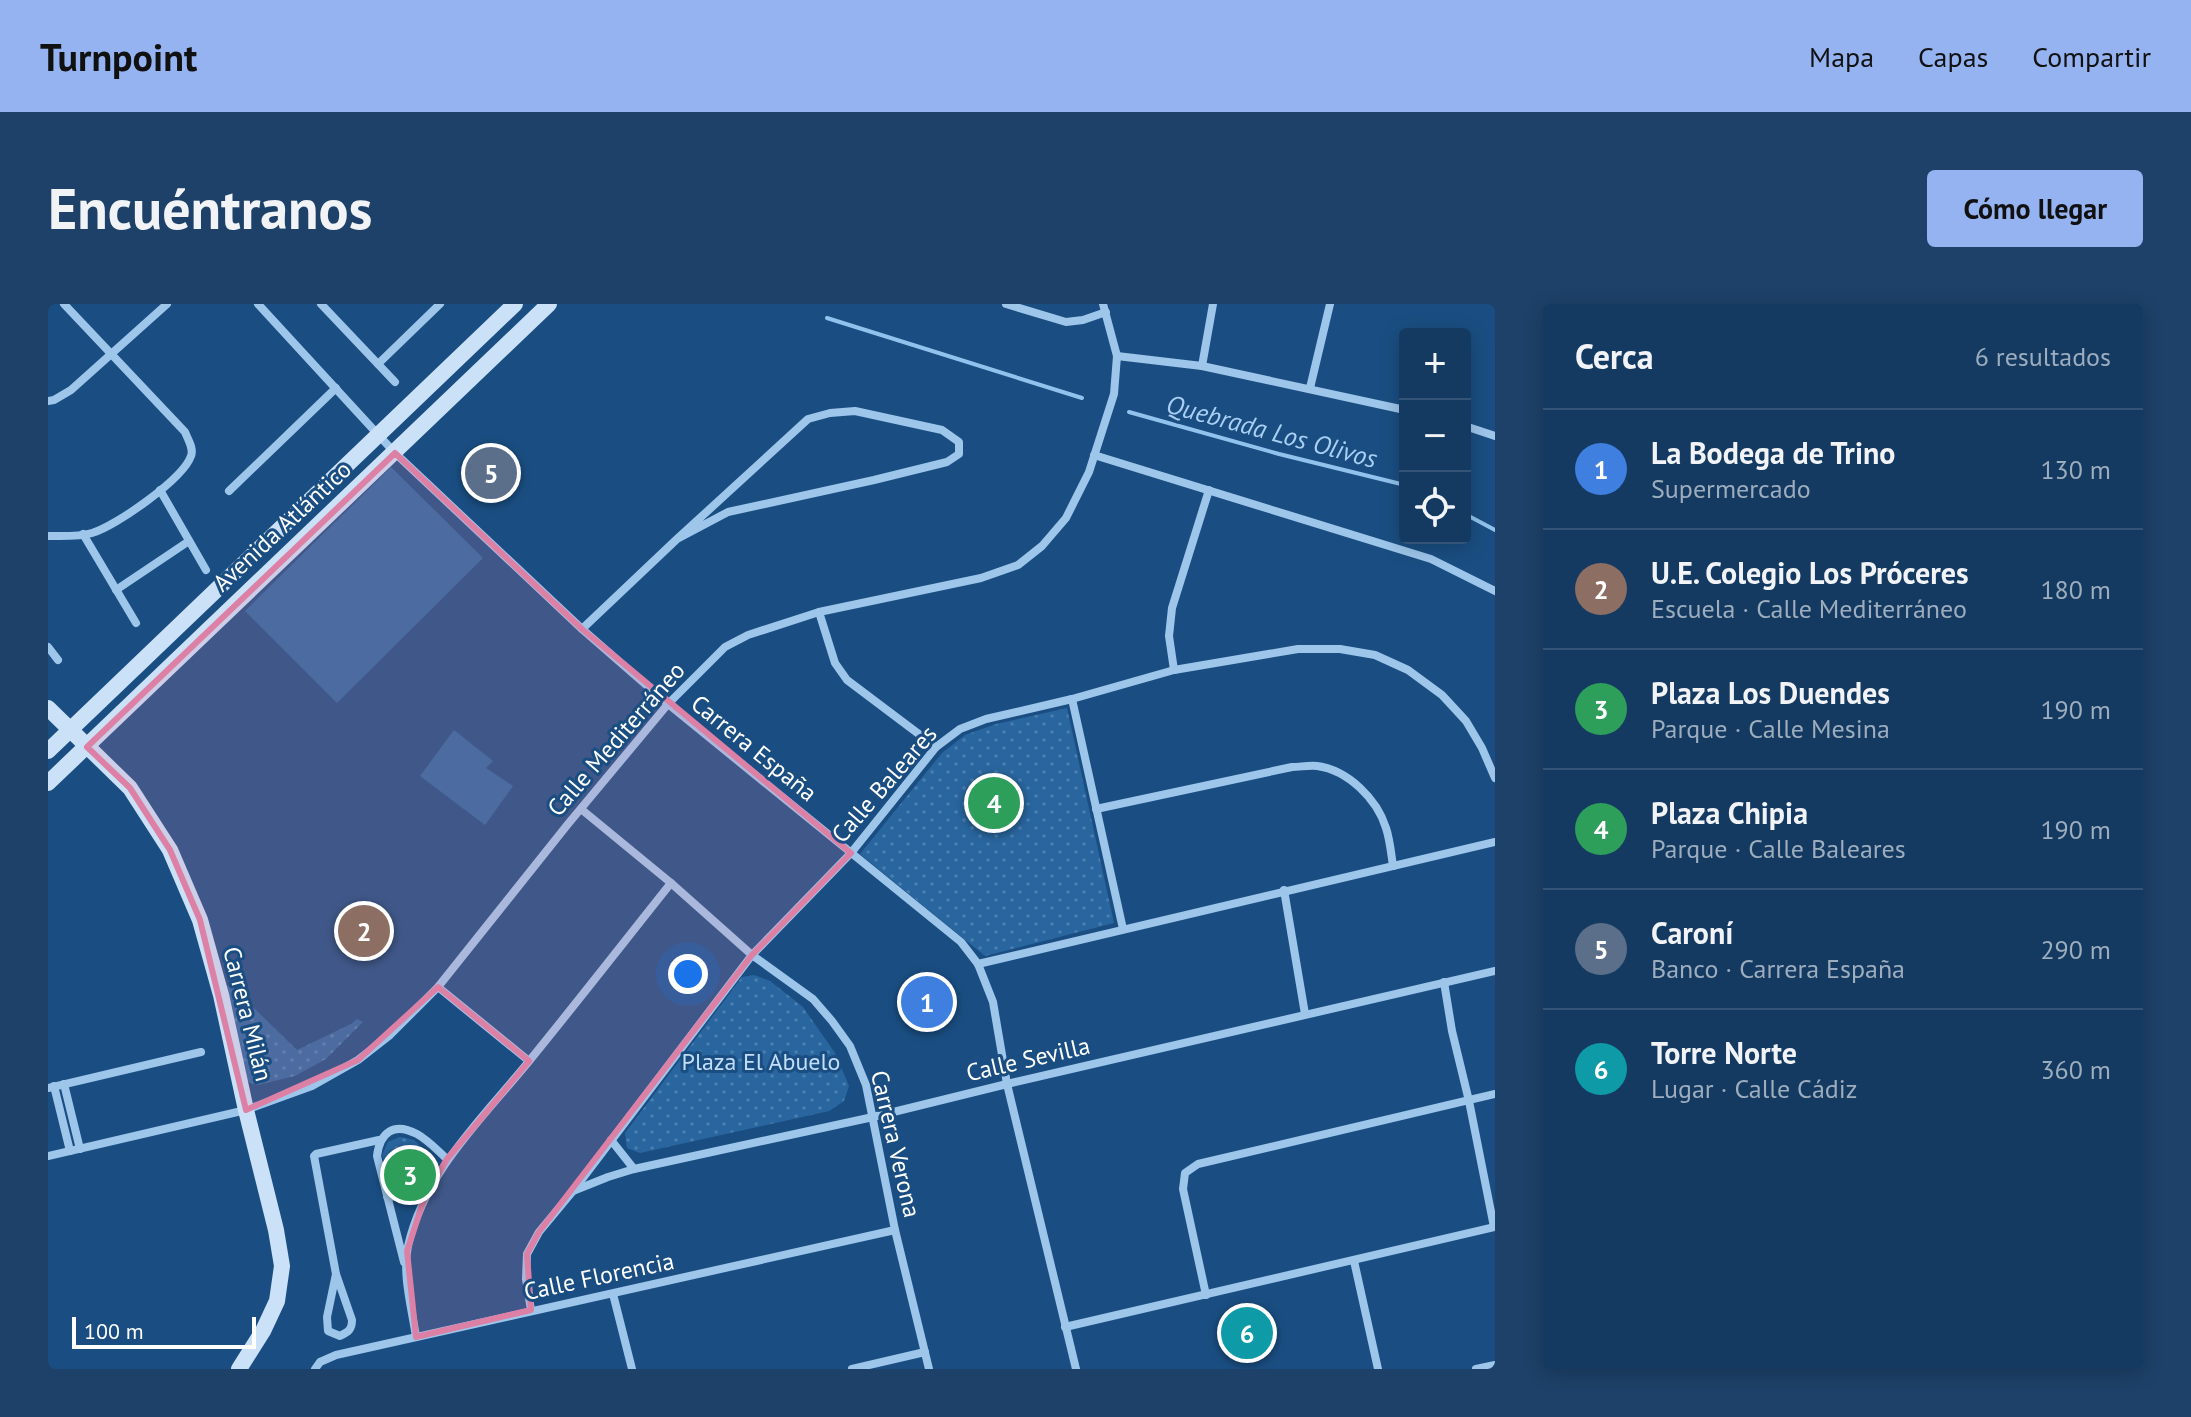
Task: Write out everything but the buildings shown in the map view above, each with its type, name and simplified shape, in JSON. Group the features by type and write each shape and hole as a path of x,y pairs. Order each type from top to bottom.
{"main road":[{"name":"Avenida Atlántico","path":"48,751 515,304"},
{"name":"Avenida Atlántico","path":"48,783 549,304"},
{"name":"Carrera Milán","path":"48,708 130,788 170,850 200,920 221,995 282,1266 277,1301 263,1331 239,1369"}],"street":[{"path":"48,536 92,533 121,519 181,471 191,458 192,449 185,432 64,304"},
{"path":"48,401 71,390 167,304"},
{"name":"Carrera España","path":"258,304 395,453 582,629 668,704 961,942 978,964 993,1002 1007,1084 1076,1369"},
{"path":"321,304 395,382"},
{"path":"378,364 439,304"},
{"path":"1006,304 1033,308 1066,322 1083,320 1105,308"},
{"path":"1202,366 1213,304"},
{"path":"1310,388 1330,304"},
{"name":"Calle Mediterráneo","path":"48,1156 246,1110 312,1086 358,1060 390,1035 438,987 668,704 725,647 748,635 819,612 981,578 1018,565 1042,546 1066,518 1089,472 1114,394 1117,356 1105,308"},
{"path":"1117,356 1202,366 1399,409"},
{"path":"229,491 336,388"},
{"path":"582,629 677,539 808,419 855,411 942,430 959,442 959,454 947,462 728,512 677,539"},
{"path":"1471,428 1495,436"},
{"path":"1094,455 1431,559 1495,591"},
{"path":"160,490 206,570"},
{"path":"1174,670 1169,636 1172,608 1209,490"},
{"path":"83,534 136,623"},
{"path":"116,590 189,541"},
{"path":"819,612 835,663 847,680 936,747"},
{"path":"48,647 58,660"},
{"name":"Calle Baleares","path":"531,1310 526,1279 527,1254 539,1232 752,955 851,853 936,747 960,729 986,719 1174,670 1298,649 1340,649 1375,655 1408,670 1442,695 1466,721 1495,778"},
{"path":"1072,699 1123,929"},
{"path":"1096,809 1292,767 1319,766 1360,787 1377,808 1386,827 1393,866"},
{"name":"Carrera Verona","path":"581,809 752,955 813,999 850,1046 866,1085 895,1230 929,1369"},
{"path":"978,964 1495,842"},
{"path":"416,1337 407,1251 424,1199 447,1159 671,883"},
{"path":"1284,890 1305,1014"},
{"name":"Calle Sevilla","path":"573,1191 634,1169 873,1117 1495,971"},
{"path":"1065,1327 1495,1227 1444,982"},
{"path":"438,987 529,1061"},
{"path":"70,1151 51,1087 201,1052"},
{"path":"64,1084 80,1149"},
{"path":"1206,1295 1183,1189 1185,1173 1198,1164 1495,1094"},
{"path":"336,1274 327,1317 328,1331 340,1336 349,1331 352,1320 336,1274 314,1156 379,1140 387,1132 399,1130 416,1133 447,1159"},
{"path":"379,1140 377,1156 408,1275"},
{"path":"611,1140 634,1169"},
{"path":"387,1196 424,1199"},
{"name":"Calle Florencia","path":"315,1369 320,1362 336,1355 895,1230"},
{"path":"1354,1261 1378,1369"},
{"path":"613,1294 632,1369"},
{"path":"852,1369 925,1352"},
{"path":"1476,1369 1495,1365"}],"highlighted area":[{"path":"395,453 582,629 851,853 752,955 539,1232 527,1254 531,1310 416,1337 407,1251 424,1199 447,1159 529,1061 438,987 358,1060 246,1110 200,920 170,850 130,788 87,747"}],"green space":[{"path":"391,467 483,558 337,703 245,611"},
{"path":"1067,708 1114,923 985,956 860,854 942,753 965,735 996,724"},
{"path":"454,730 493,761 486,768 513,786 485,825 420,776"},
{"name":"Plaza El Abuelo","path":"754,975 770,981 803,1007 835,1053 849,1086 844,1101 829,1111 640,1153 627,1148 625,1133 742,977"},
{"path":"231,986 297,1050 357,1019 363,1022 326,1059 295,1076 258,1085 245,1081 219,987"},
{"path":"400,1137 414,1140 439,1163 422,1192 392,1186 382,1155 388,1142"}],"waterway":[{"name":"Quebrada Los Olivos","path":"827,318 1082,398"},
{"name":"Quebrada Los Olivos","path":"1129,412 1399,484"},
{"name":"Quebrada Los Olivos","path":"1471,517 1495,530"}],"place":[{"name":"Caroní","path":"491,473"},
{"name":"Plaza Chipia","path":"994,803"},
{"name":"U.E. Colegio Los Próceres","path":"364,931"},
{"name":"La Bodega de Trino","path":"927,1002"},
{"name":"Plaza Los Duendes","path":"410,1175"},
{"name":"Torre Norte","path":"1247,1333"}]}
